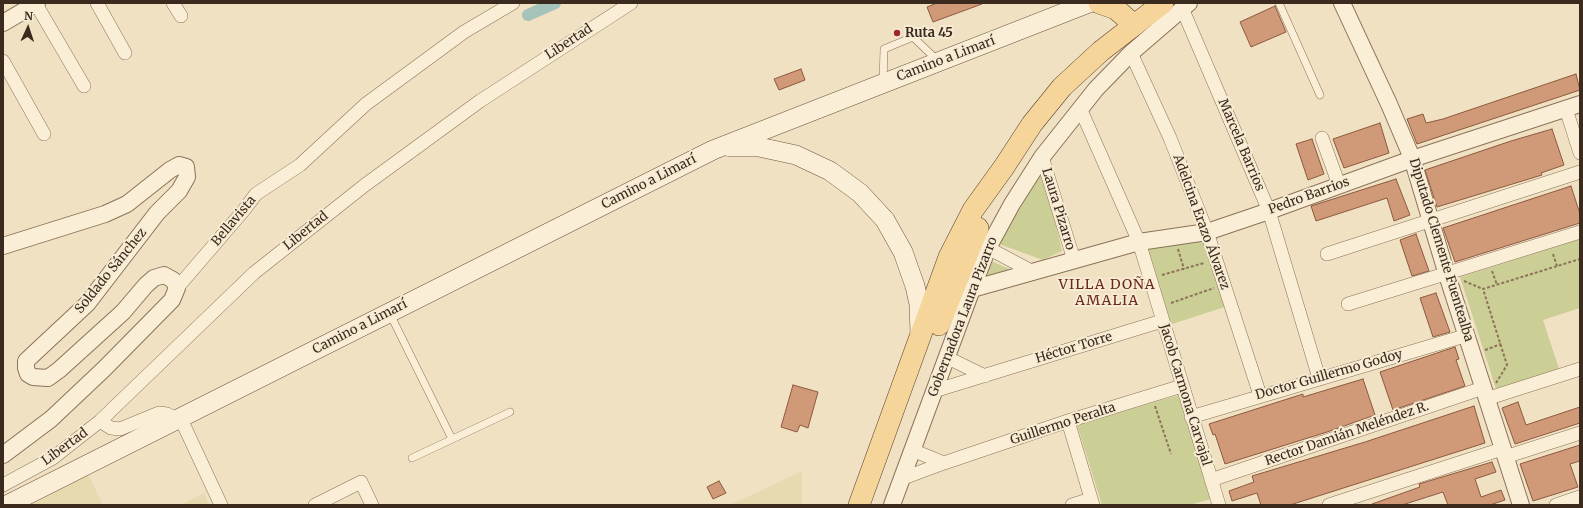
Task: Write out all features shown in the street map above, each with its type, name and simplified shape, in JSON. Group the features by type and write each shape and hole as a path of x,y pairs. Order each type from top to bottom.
{"main road":[{"name":"Camino a Limarí","path":"6,505 713,150 776,124 1089,3"},
{"path":"1099,3 1116,9 1134,25"},
{"name":"Gobernadora Laura Pizarro","path":"859,505 949,257 973,210 1004,167 1032,124 1062,87 1101,51 1134,25 1166,5"},
{"path":"776,124 778,150"},
{"name":"Camino a Limarí","path":"713,150 744,147 778,150 808,160 830,171 860,193 895,235 910,268 918,304 920,334"},
{"name":"Gobernadora Laura Pizarro","path":"871,505 908,403 963,264 1004,167"},
{"path":"908,403 920,334"}],"street":[{"path":"3,23 36,3 84,86"},
{"path":"97,3 125,53"},
{"path":"173,3 181,16"},
{"name":"Bellavista","path":"3,456 51,419 104,369 172,300 177,288 256,194 300,165 366,104 464,32 513,3"},
{"name":"Libertad","path":"3,485 53,458 100,421 254,273 315,223 422,142 480,101 631,3"},
{"name":"Diputado Clemente Fuentealba","path":"1342,3 1389,104 1412,158 1447,275 1468,336 1521,505"},
{"name":"Gobernadora Laura Pizarro","path":"892,505 946,357 988,248 1012,204 1042,158 1080,108 1131,53 1166,5"},
{"name":"Marcela Barrios","path":"1166,5 1269,211 1319,378"},
{"name":"Adelcina Erazo Álvarez","path":"1131,53 1170,138 1207,232 1260,395"},
{"path":"3,60 44,134"},
{"path":"1573,107 1580,153"},
{"name":"Pedro Barrios","path":"972,289 1139,242 1207,232 1269,211 1412,158 1573,107"},
{"name":"Jacob Carmona Carvajal","path":"1080,108 1139,242 1211,480 1216,504"},
{"path":"1322,138 1339,185"},
{"name":"Laura Pizarro","path":"1042,158 1074,260"},
{"name":"Soldado Sánchez","path":"3,246 105,214 126,204 170,170 179,165 186,167 187,177 179,191 157,213 87,304 26,361 28,374 33,377 48,378 59,370 122,312 146,284 154,278 164,275 173,280 177,288"},
{"path":"1327,254 1580,172"},
{"path":"1348,304 1447,275 1580,232"},
{"path":"988,248 1033,272"},
{"name":"Héctor Torre","path":"934,391 1162,321"},
{"name":"Doctor Guillermo Godoy","path":"1192,417 1260,395 1468,336"},
{"path":"946,357 985,376"},
{"name":"Rector Damián Meléndez R.","path":"1211,480 1485,394 1580,369"},
{"name":"Guillermo Peralta","path":"901,479 1068,421 1182,386"},
{"path":"100,421 111,428 120,429 159,413 178,418 222,505"},
{"path":"1068,421 1092,502 1072,505"},
{"path":"1328,505 1504,453 1580,433"},
{"path":"912,450 944,463"},
{"path":"315,505 328,502 362,482 372,505"},
{"path":"1556,505 1580,497"}],"lane":[{"path":"1279,3 1320,95"},
{"path":"883,83 884,49 913,37 939,61"},
{"path":"389,312 452,439"},
{"path":"412,458 510,412"}],"path":[{"path":"1174,237 1184,269"},
{"path":"1485,394 1507,365 1483,289 1580,258"},
{"path":"1150,280 1211,261"},
{"path":"1158,307 1219,286"},
{"path":"1473,354 1501,344"},
{"path":"1152,396 1171,454"}],"shaded area":[{"path":"802,471 802,505 730,505"},
{"path":"87,472 103,505 18,505"},
{"path":"204,493 209,505 181,505"}],"green space":[{"path":"1043,168 1062,251 1043,260 999,244"},
{"path":"1203,238 1225,307 1169,325 1146,247"},
{"path":"1580,239 1580,308 1543,320 1559,369 1496,389 1460,277"},
{"path":"991,261 1014,271 981,282"},
{"path":"1179,395 1211,499 1189,505 1102,505 1077,425"}],"building":[{"path":"937,3 982,4 933,22 927,7"},
{"path":"1275,6 1286,32 1251,47 1240,22"},
{"path":"801,69 805,80 779,90 774,79"},
{"path":"1576,74 1580,90 1417,144 1407,119 1423,114 1426,123 1443,119"},
{"path":"1380,123 1389,153 1344,168 1333,139"},
{"path":"1552,129 1564,165 1541,173 1542,175 1437,207 1425,170"},
{"path":"1312,139 1324,174 1308,180 1296,144"},
{"path":"1396,179 1410,215 1394,221 1387,198 1316,221 1311,206"},
{"path":"1571,186 1580,214 1580,223 1455,262 1443,228"},
{"path":"1416,234 1429,271 1412,276 1400,240"},
{"path":"1436,293 1450,332 1433,337 1420,298"},
{"path":"1455,347 1459,359 1456,360 1465,386 1393,410 1380,372"},
{"path":"1363,379 1375,415 1327,432 1225,464 1215,434 1213,435 1209,424 1303,394 1303,397"},
{"path":"793,385 818,392 808,428 800,425 797,432 781,427"},
{"path":"1518,402 1526,425 1580,407 1580,423 1515,444 1502,408"},
{"path":"1474,406 1485,443 1290,505 1261,505 1257,493 1232,501 1229,491 1254,482 1252,476 1365,442"},
{"path":"1580,445 1580,461 1570,464 1578,487 1533,501 1520,464"},
{"path":"1492,462 1496,472 1475,479 1481,497 1501,490 1505,500 1490,505 1448,505 1443,492 1402,505 1372,505 1420,487 1419,484"},
{"path":"719,481 726,493 713,499 707,487"}],"waterway":[{"path":"528,15 555,3"}],"place":[{"name":"Ruta 45","path":"897,33"}],"district":[{"name":"VILLA DOÑA AMALIA","path":"1107,294"}]}
